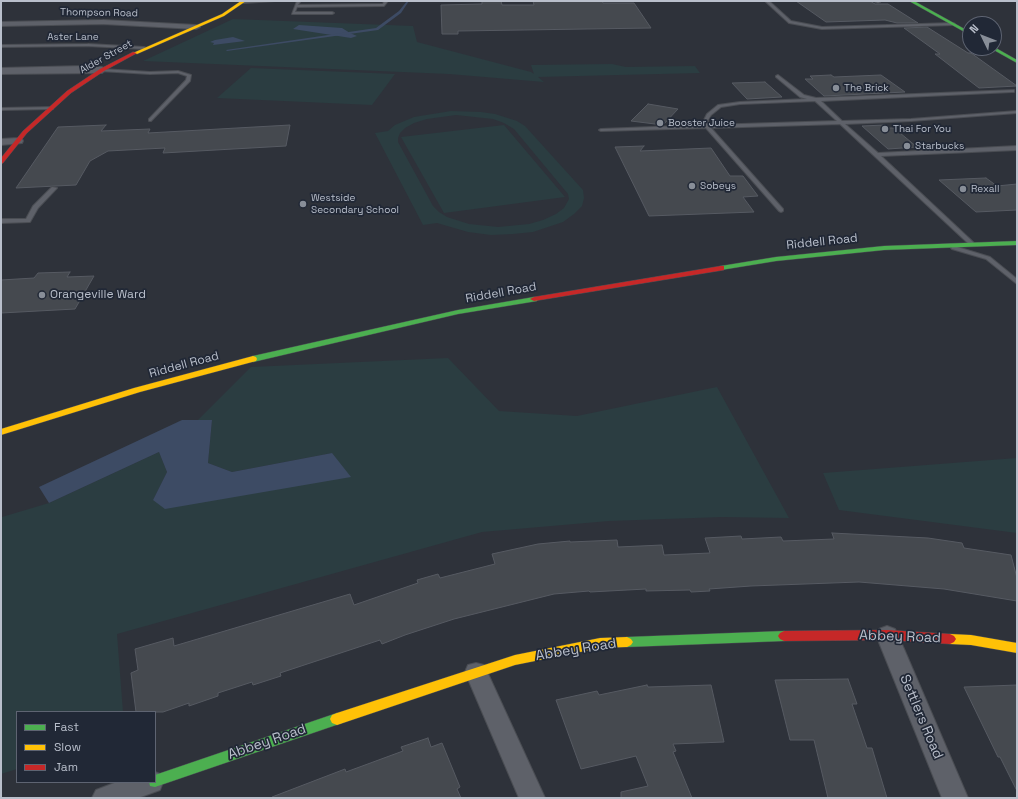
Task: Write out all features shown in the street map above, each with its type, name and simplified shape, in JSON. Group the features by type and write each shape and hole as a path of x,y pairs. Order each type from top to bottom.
{"street":[{"name":"Alder Street","path":"1,162 18,141 51,108 69,92 102,70 144,48 230,12 244,1"},
{"path":"911,1 962,29"},
{"name":"Thompson Road","path":"1,24 103,22 196,27"},
{"path":"1002,53 1017,62"},
{"path":"3,73 84,69 102,70"},
{"path":"1,142 18,141"},
{"name":"Riddell Road","path":"1,432 137,390 231,364 326,341 458,312 776,259 884,248 1017,243"},
{"name":"Abbey Road","path":"156,781 476,672 515,660 600,643 767,636 887,635 972,640 1017,648"},
{"name":"Settlers Road","path":"887,635 956,798"},
{"path":"476,672 532,798"},
{"path":"105,798 148,783"}],"lane":[{"path":"244,1 273,1"},
{"path":"298,1 293,13 332,13"},
{"path":"296,6 384,5 386,1"},
{"path":"767,1 790,22 822,28 953,24"},
{"name":"Aster Lane","path":"1,46 88,45 144,48"},
{"path":"102,70 150,73 178,72 188,75 188,80 151,120"},
{"path":"778,76 802,96 817,100 972,244"},
{"path":"781,210 707,126 706,120 709,114 720,106 744,103 1012,91"},
{"path":"1,109 51,108"},
{"path":"601,130 911,120 1017,112"},
{"path":"877,155 1017,148"},
{"path":"1,221 28,221 35,207 54,188"},
{"path":"943,245 988,258 1017,282"}],"shaded area":[{"path":"233,19 413,26 417,42 534,74 531,65 612,64 626,67 695,66 700,73 538,77 544,82 449,74 143,61"},
{"path":"251,68 395,74 372,105 217,98"},
{"path":"451,111 481,112 495,114 517,121 525,126 583,190 584,198 582,206 563,222 533,232 491,235 468,232 437,223 423,225 375,133 388,131 395,125 414,117","holes":["456,115 493,119 514,129 568,194 569,199 564,208 556,214 529,224 498,227 469,224 447,217 433,206 398,142 400,133 414,123 427,119"]},
{"path":"504,125 565,197 444,213 401,137"},
{"path":"448,358 499,411 577,416 717,387 789,518 722,517 609,521 482,532 117,634 123,711 16,711 16,769 1,774 2,517 49,503 159,452 167,472 153,500 332,453 232,472 208,463 212,420 198,420 251,367"},
{"path":"1017,458 1017,533 839,510 823,473"}],"water":[{"path":"299,25 342,28 357,36 351,38 293,29"},
{"path":"233,37 245,41 213,45 214,43 210,42 215,40"},
{"path":"182,420 212,420 208,463 232,472 332,453 351,477 165,509 153,500 167,472 159,452 49,503 39,487"}],"building":[{"path":"482,1 501,1 502,5 534,5 533,1 602,1 603,3 634,3 651,28 458,31 458,34 442,34 441,5 482,4"},
{"path":"796,1 870,1 875,4 888,4 918,23 897,23 885,20 826,22"},
{"path":"927,27 962,49 962,56 975,56 1017,86 979,88 935,54 940,54 904,28"},
{"path":"831,75 834,77 881,75 905,92 824,96 805,79 813,79 810,76"},
{"path":"765,82 782,97 747,99 732,83"},
{"path":"648,104 678,109 663,125 631,121"},
{"path":"106,125 101,131 150,129 148,133 290,125 286,146 163,153 165,148 108,151 90,161 76,185 16,188 58,127"},
{"path":"885,125 889,128 894,128 917,147 888,149 862,126"},
{"name":"Sobeys","path":"644,146 640,151 711,148 730,176 743,176 758,196 743,197 754,212 649,216 615,147"},
{"path":"986,178 997,186 1017,184 1017,210 976,212 939,180"},
{"name":"Orangeville Ward","path":"70,272 67,277 94,276 75,309 1,313 1,280 34,278 38,273"},
{"path":"832,533 928,538 962,543 964,548 1011,555 1017,578 1017,601 944,589 859,582 751,586 691,592 690,590 646,591 646,589 554,594 454,619 382,644 380,640 280,673 281,676 253,685 252,682 218,693 218,696 189,706 189,703 163,712 136,711 131,673 138,670 135,649 173,638 174,646 350,594 354,605 418,583 417,580 438,574 440,578 495,564 492,554 538,544 570,541 617,540 618,547 662,545 664,555 710,553 705,538 741,536 742,539 781,537 783,541 834,539"},
{"path":"848,679 857,704 852,704 867,748 872,748 887,798 828,798 814,740 790,740 775,680"},
{"path":"647,685 648,687 711,685 724,742 673,744 676,751 673,752 692,798 621,798 621,792 648,786 636,756 581,769 556,700 597,691 599,695"},
{"path":"1017,685 1017,791 1000,757 998,757 964,687"},
{"path":"428,738 431,747 442,743 460,787 457,789 461,798 272,797 345,769 346,772 403,751 401,747"}],"waterway":[{"path":"227,50 377,29 400,12 408,1"}],"traffic: fast":[{"path":"911,1 962,30"},
{"path":"1002,53 1017,62"},
{"path":"721,268 776,259 884,248 1017,243"},
{"path":"253,359 458,312 534,299"},
{"path":"627,642 784,636"},
{"path":"156,781 337,719"}],"traffic: slow":[{"path":"135,53 223,15 244,1"},
{"path":"1,432 137,390 253,359"},
{"path":"950,639 971,640 1017,648"},
{"path":"337,719 515,660 600,643 627,642"}],"traffic: jam":[{"path":"1,162 25,132 69,92 102,70 135,53"},
{"path":"534,299 721,268"},
{"path":"784,636 887,635 950,639"}],"place":[{"name":"The Brick","path":"836,88"},
{"name":"Booster Juice","path":"660,123"},
{"name":"Thai For You","path":"885,129"},
{"name":"Starbucks","path":"907,146"},
{"name":"Sobeys","path":"692,186"},
{"name":"Rexall","path":"963,189"},
{"name":"Westside Secondary School","path":"303,204"},
{"name":"Orangeville Ward","path":"42,295"}]}
